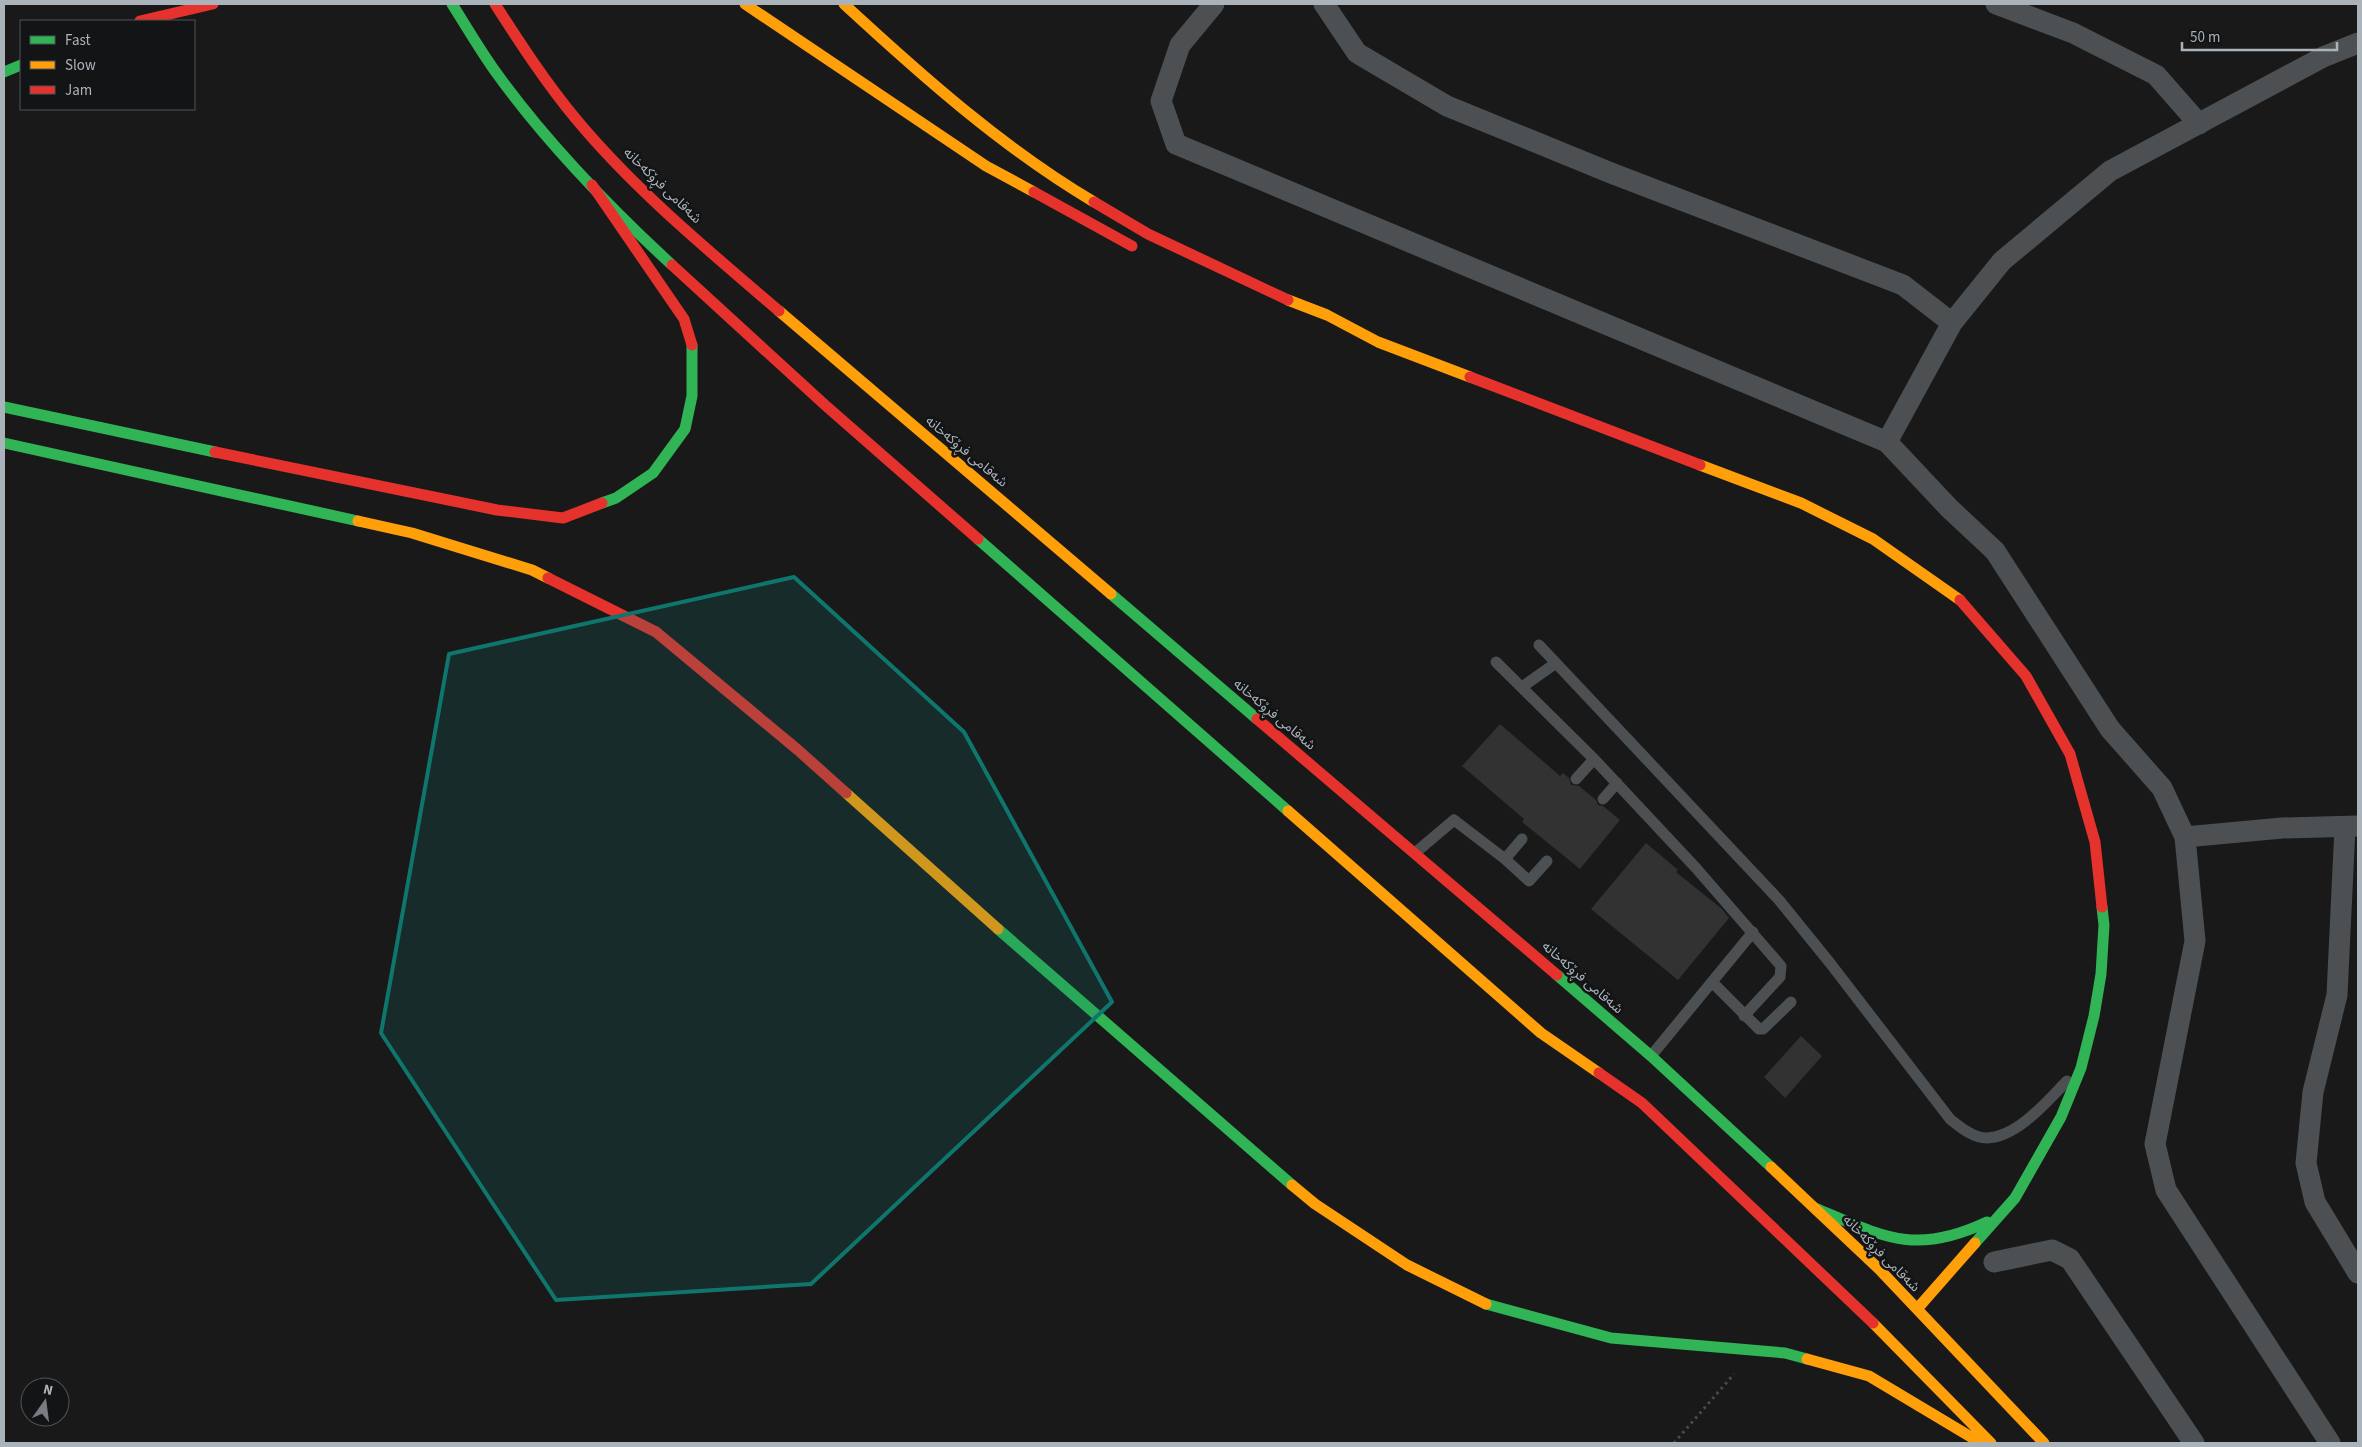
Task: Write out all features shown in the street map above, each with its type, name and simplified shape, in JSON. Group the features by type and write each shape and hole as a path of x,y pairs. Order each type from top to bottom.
{"main road":[{"path":"144,20 213,4"},
{"name":"شەقامی فڕۆکەخانە","path":"495,4 528,56 588,132 661,207 779,311 1651,1056 1668,1077 1815,1208 1879,1269 1914,1312 2044,1443"},
{"path":"745,4 986,166 1141,250"},
{"path":"844,4 927,80 1072,190 1148,234 1271,293 1328,315 1378,342"},
{"path":"454,8 495,71 538,126 557,149 645,240 825,405 1526,1020 1541,1032 1644,1100 1891,1335 1991,1443"},
{"path":"4,72 20,65"},
{"path":"4,407 114,432 498,510 563,518 581,512 616,498 653,473 685,429 692,396 693,348 684,319 592,185"},
{"path":"1282,310 1314,323 1378,342 1801,503 1873,539 1960,600 2026,676 2070,754 2095,842 2104,925 2102,974 2081,1068 2062,1117 2044,1150 2015,1198 1914,1312"},
{"path":"4,443 412,533 532,570 656,632 798,750 961,898 1222,1126 1315,1204 1407,1265 1493,1307 1611,1338 1784,1352 1869,1376 1974,1441"},
{"path":"1815,1208 1876,1233 1892,1238 1916,1241 1941,1241 1959,1236 2000,1215"}],"street":[{"path":"1214,4 1180,45 1161,101 1176,144 1887,442 1949,508 1995,551 2110,729 2162,788 2185,837 2194,941 2154,1144 2166,1190 2330,1443"},
{"path":"1324,4 1357,53 1447,106 1611,173 1902,285 1952,323"},
{"path":"1996,4 2073,33 2156,75 2199,124"},
{"path":"1887,442 1952,323 2002,261 2110,171 2323,58 2358,44"},
{"path":"2185,837 2282,828 2352,826 2337,995 2313,1092 2306,1163 2315,1202 2358,1273"},
{"path":"1994,1262 2052,1250 2070,1259 2194,1443"}],"lane":[{"path":"1539,645 1779,900 1950,1119 1969,1133 1986,1138 2003,1133 2023,1124 2081,1068"},
{"path":"1496,662 1617,783 1754,932 1781,966 1782,973 1744,1016"},
{"path":"1522,687 1556,663"},
{"path":"1576,779 1594,759"},
{"path":"1603,799 1617,783"},
{"path":"1415,853 1454,820 1505,859 1529,881 1547,861"},
{"path":"1505,859 1522,839"},
{"path":"1651,1056 1754,932"},
{"path":"1712,982 1755,1027 1763,1029 1791,1002"}],"path":[{"path":"1674,1443 1732,1374 1741,1373"}],"highlighted area":[{"path":"794,577 964,732 1112,1002 811,1284 556,1300 381,1033 449,654"}],"building":[{"path":"1500,724 1560,776 1563,773 1569,778 1571,785 1579,786 1596,800 1598,805 1603,806 1620,820 1580,869 1522,822 1524,819 1462,766"},
{"path":"1646,843 1678,870 1676,872 1722,909 1729,918 1678,980 1591,909"},
{"path":"1801,1036 1822,1056 1785,1098 1764,1077"}],"traffic: fast":[{"path":"452,4 495,71 535,123 601,196 672,265"},
{"path":"4,72 20,65"},
{"path":"602,503 616,498 653,473 685,429 692,396 692,345"},
{"path":"4,407 215,452"},
{"path":"4,443 358,521"},
{"path":"978,539 1288,811"},
{"path":"1111,594 1257,719"},
{"path":"1975,1243 2015,1198 2061,1117 2081,1068 2094,1016 2101,974 2104,925 2102,907"},
{"path":"998,929 1292,1185"},
{"path":"1557,975 1651,1056 1771,1167"},
{"path":"1815,1208 1861,1227 1900,1239 1939,1238 1962,1232 1987,1222"},
{"path":"1486,1304 1611,1338 1785,1353 1807,1359"}],"traffic: slow":[{"path":"745,4 986,166 1034,192"},
{"path":"844,4 903,58 995,135 1060,181 1094,202"},
{"path":"1288,300 1327,315 1378,342 1470,377"},
{"path":"779,311 1111,594"},
{"path":"1700,465 1801,503 1873,539 1960,600"},
{"path":"358,521 412,533 532,570 548,578"},
{"path":"846,793 998,929"},
{"path":"1288,811 1541,1033 1599,1073"},
{"path":"1771,1167 1879,1269 2044,1443"},
{"path":"1292,1185 1315,1204 1407,1265 1486,1304"},
{"path":"1917,1309 1975,1243"},
{"path":"1873,1323 1991,1443"},
{"path":"1807,1359 1869,1376 1981,1443"}],"traffic: jam":[{"path":"144,20 213,4"},
{"path":"495,4 554,91 576,119 623,171 673,219 779,311"},
{"path":"592,185 684,319 692,345"},
{"path":"1034,192 1132,246"},
{"path":"1094,202 1148,234 1288,300"},
{"path":"672,265 825,405 978,539"},
{"path":"1470,377 1700,465"},
{"path":"215,452 497,510 563,518 602,503"},
{"path":"548,578 656,632 798,750 846,793"},
{"path":"1960,600 2026,676 2070,754 2095,842 2102,907"},
{"path":"1257,719 1557,975"},
{"path":"1599,1073 1642,1103 1873,1323"}]}
